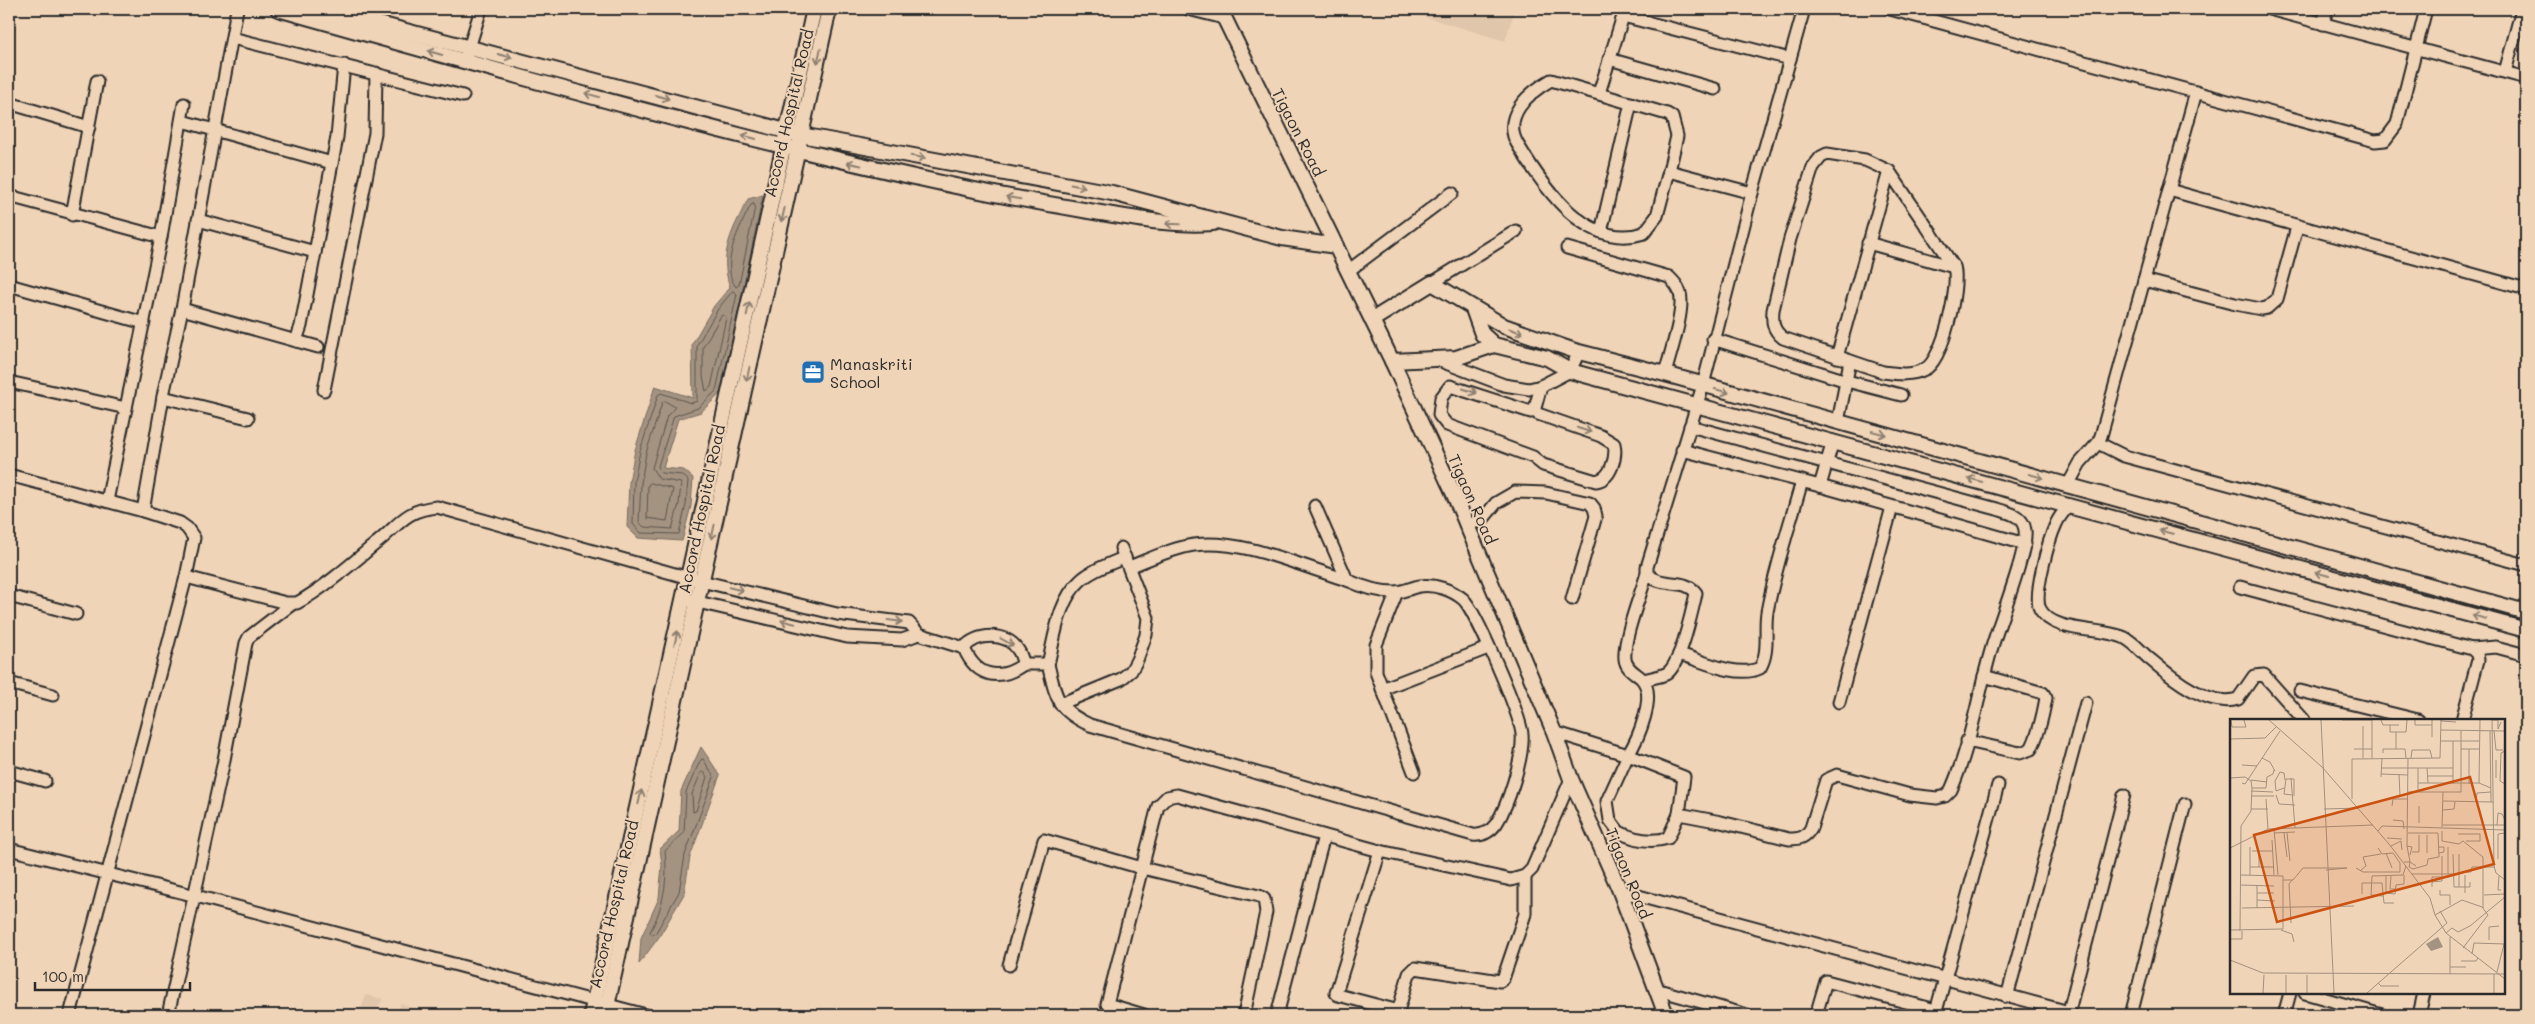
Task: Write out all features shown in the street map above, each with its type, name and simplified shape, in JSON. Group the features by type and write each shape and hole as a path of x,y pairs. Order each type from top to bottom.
{"street":[{"path":"143,511 237,9"},
{"path":"278,9 796,150 994,195 1142,221 1191,224 1222,222"},
{"path":"322,9 470,46 801,135 1112,193 1302,243 1336,246"},
{"path":"465,61 481,9"},
{"path":"592,1009 689,578 782,146 814,9"},
{"name":"Accord Hospital Road","path":"606,1011 699,602 796,150 829,9"},
{"path":"1188,9 1222,13"},
{"path":"1554,732 1628,755 1684,777 1680,814 1668,838 1658,841 1630,838 1619,832 1610,820 1607,801 1628,755 1637,738 1648,697 1643,680 1628,667 1625,659 1633,619 1682,450 1703,386 1713,340 1752,193 1804,9"},
{"path":"1890,9 1924,14 2364,139 2385,140 2397,124 2426,9"},
{"path":"2269,9 2526,78"},
{"path":"2323,24 2327,9"},
{"path":"2505,72 2522,9"},
{"name":"Tigaon Road","path":"1222,13 1392,361 1466,526 1620,891 1655,990 1666,1015"},
{"path":"1599,93 1624,16 1790,59"},
{"path":"232,38 464,96"},
{"path":"1609,59 1715,89"},
{"path":"296,341 301,326 337,137 344,65"},
{"path":"324,390 375,133 376,73"},
{"path":"72,215 97,80"},
{"path":"1551,80 1599,93 1672,117 1677,136 1669,171 1657,216 1652,226 1644,233 1620,237 1601,232 1578,219 1554,194 1515,141 1512,124 1519,105 1535,89 1551,80"},
{"path":"2068,485 2080,463 2098,443 2196,92"},
{"path":"1601,232 1631,102"},
{"path":"9,103 89,126"},
{"path":"107,501 161,237 184,104"},
{"path":"182,121 332,163"},
{"path":"1827,154 1841,155 1878,164 1889,171 1954,267 1956,280 1953,303 1938,350 1933,362 1926,369 1899,375 1850,361 1783,338 1775,331 1772,322 1773,310 1790,239 1814,167 1821,157 1827,154"},
{"path":"1669,171 1752,193"},
{"path":"1837,357 1889,171"},
{"path":"2169,190 2526,289"},
{"path":"1348,271 1452,194"},
{"path":"9,196 72,215 161,237"},
{"path":"198,220 315,252"},
{"path":"2144,280 2235,304 2261,309 2267,308 2277,299 2297,227"},
{"path":"1372,320 1516,231"},
{"path":"1868,243 1954,267"},
{"path":"1567,248 1668,277 1676,284 1681,294 1680,312 1665,374"},
{"path":"1432,283 1504,326 1579,352 1665,374 2526,612"},
{"path":"9,285 144,323"},
{"path":"182,309 318,347"},
{"path":"1473,309 1482,334 1494,346"},
{"path":"1713,340 1847,381 1901,395"},
{"path":"1392,361 1456,358 1494,346 1547,358 1570,371 2526,630"},
{"path":"1438,360 1456,369 1517,388 1541,386 1570,371 1579,352"},
{"path":"1838,422 1850,361"},
{"path":"9,382 126,408"},
{"path":"1450,386 1535,411 1609,439 1615,447 1609,475 1603,480 1596,480 1542,465 1533,457 1446,425 1439,415 1441,398 1450,386"},
{"path":"1535,411 1541,386"},
{"path":"163,397 248,418"},
{"path":"1680,814 1789,839 1799,839 1806,835 1811,828 1822,791 1830,776 1837,775 1855,778 1926,798 1945,796 1956,780 1984,676 2025,544 2024,523 2019,517 2012,514 1827,465 1690,426"},
{"path":"1820,486 1833,441"},
{"path":"2098,443 2110,451 2130,458 2526,565"},
{"path":"1682,450 1820,486 2025,544"},
{"path":"9,476 107,501 180,523 194,538 186,576 70,1015"},
{"path":"1679,654 1734,670 1752,671 1760,668 1765,650 1767,611 1802,482"},
{"path":"1466,526 1484,519 1496,503 1515,492 1546,493 1590,503 1594,508 1596,516 1572,599"},
{"path":"2069,505 2055,524 2039,592 2040,608 2048,620 2061,625 2123,637 2162,669 2188,686 2216,700 2224,702 2238,699 2254,676 2264,675 2303,719"},
{"path":"1315,506 1347,580"},
{"path":"168,1015 196,896 246,643 249,637 292,604 303,599 376,544 400,520 413,511 438,507 689,578 837,614 909,623 919,634 964,648"},
{"path":"1839,702 1892,507"},
{"path":"1194,545 1220,545 1247,550 1347,580 1376,590 1397,592 1420,586 1435,586 1457,595 1470,608 1510,695 1522,734 1520,754 1502,812 1496,825 1480,836 1090,724 1071,716 1060,704 1048,664 1058,622 1070,593 1081,579 1125,557 1194,545"},
{"path":"1060,704 1121,678 1135,666 1146,636 1148,618 1125,557"},
{"path":"1643,680 1666,674 1672,669 1679,654 1696,593 1689,586 1661,581 1647,573"},
{"path":"186,576 292,604"},
{"path":"2240,587 2472,649 2496,647 2526,655"},
{"path":"1397,592 1376,645 1376,672 1414,772"},
{"path":"9,596 76,614"},
{"path":"684,600 847,637 902,640 919,634"},
{"path":"964,648 971,640 976,638 997,637 1009,641 1018,648 1024,664"},
{"path":"964,648 969,661 979,670 997,675 1011,674 1024,664 1048,664"},
{"path":"1382,689 1488,648"},
{"path":"2462,719 2478,660 2477,654 2472,649"},
{"path":"1967,741 2020,753 2031,749 2036,741 2046,698 2043,693 1984,676"},
{"path":"9,683 53,695"},
{"path":"2300,691 2414,719"},
{"path":"2007,997 2086,703"},
{"path":"9,771 44,781"},
{"path":"1144,1015 1107,1004 1158,806 1167,797 1178,795 1380,851 1511,880 1525,876 1532,869 1571,778"},
{"path":"1816,1015 1826,981 1936,1013 1998,785"},
{"path":"1620,891 2068,1014 2124,795"},
{"path":"2130,1015 2185,804"},
{"path":"1277,1015 1324,836"},
{"path":"1009,965 1044,840 1142,868 1259,896 1264,899 1266,912 1244,1015"},
{"path":"9,849 196,896 592,1009 646,1015"},
{"path":"1380,851 1336,993 1398,1013 1409,974 1415,968 1503,979 1525,914 1525,876"},
{"path":"1655,990 1747,1015"},
{"path":"2284,1015 2290,994"},
{"path":"2308,994 2382,1015"},
{"path":"2419,1015 2424,994"}],"shaded area":[{"path":"1399,9 1515,9 1505,41"},
{"path":"366,995 383,999 378,1007 398,1013 401,1003 415,1010 413,1015 359,1015"}],"water":[{"path":"763,195 721,393 701,412 678,419 663,468 684,470 693,478 691,506 682,541 638,538 627,527 629,482 635,450 655,386 693,398 692,344 714,306 730,287 727,275 726,252 737,221 748,199"},
{"path":"701,747 720,775 690,857 684,894 659,937 639,964 641,938 659,898 662,865 660,849 679,831 681,791"}],"place":[{"name":"Manaskriti School","path":"813,372"}]}
